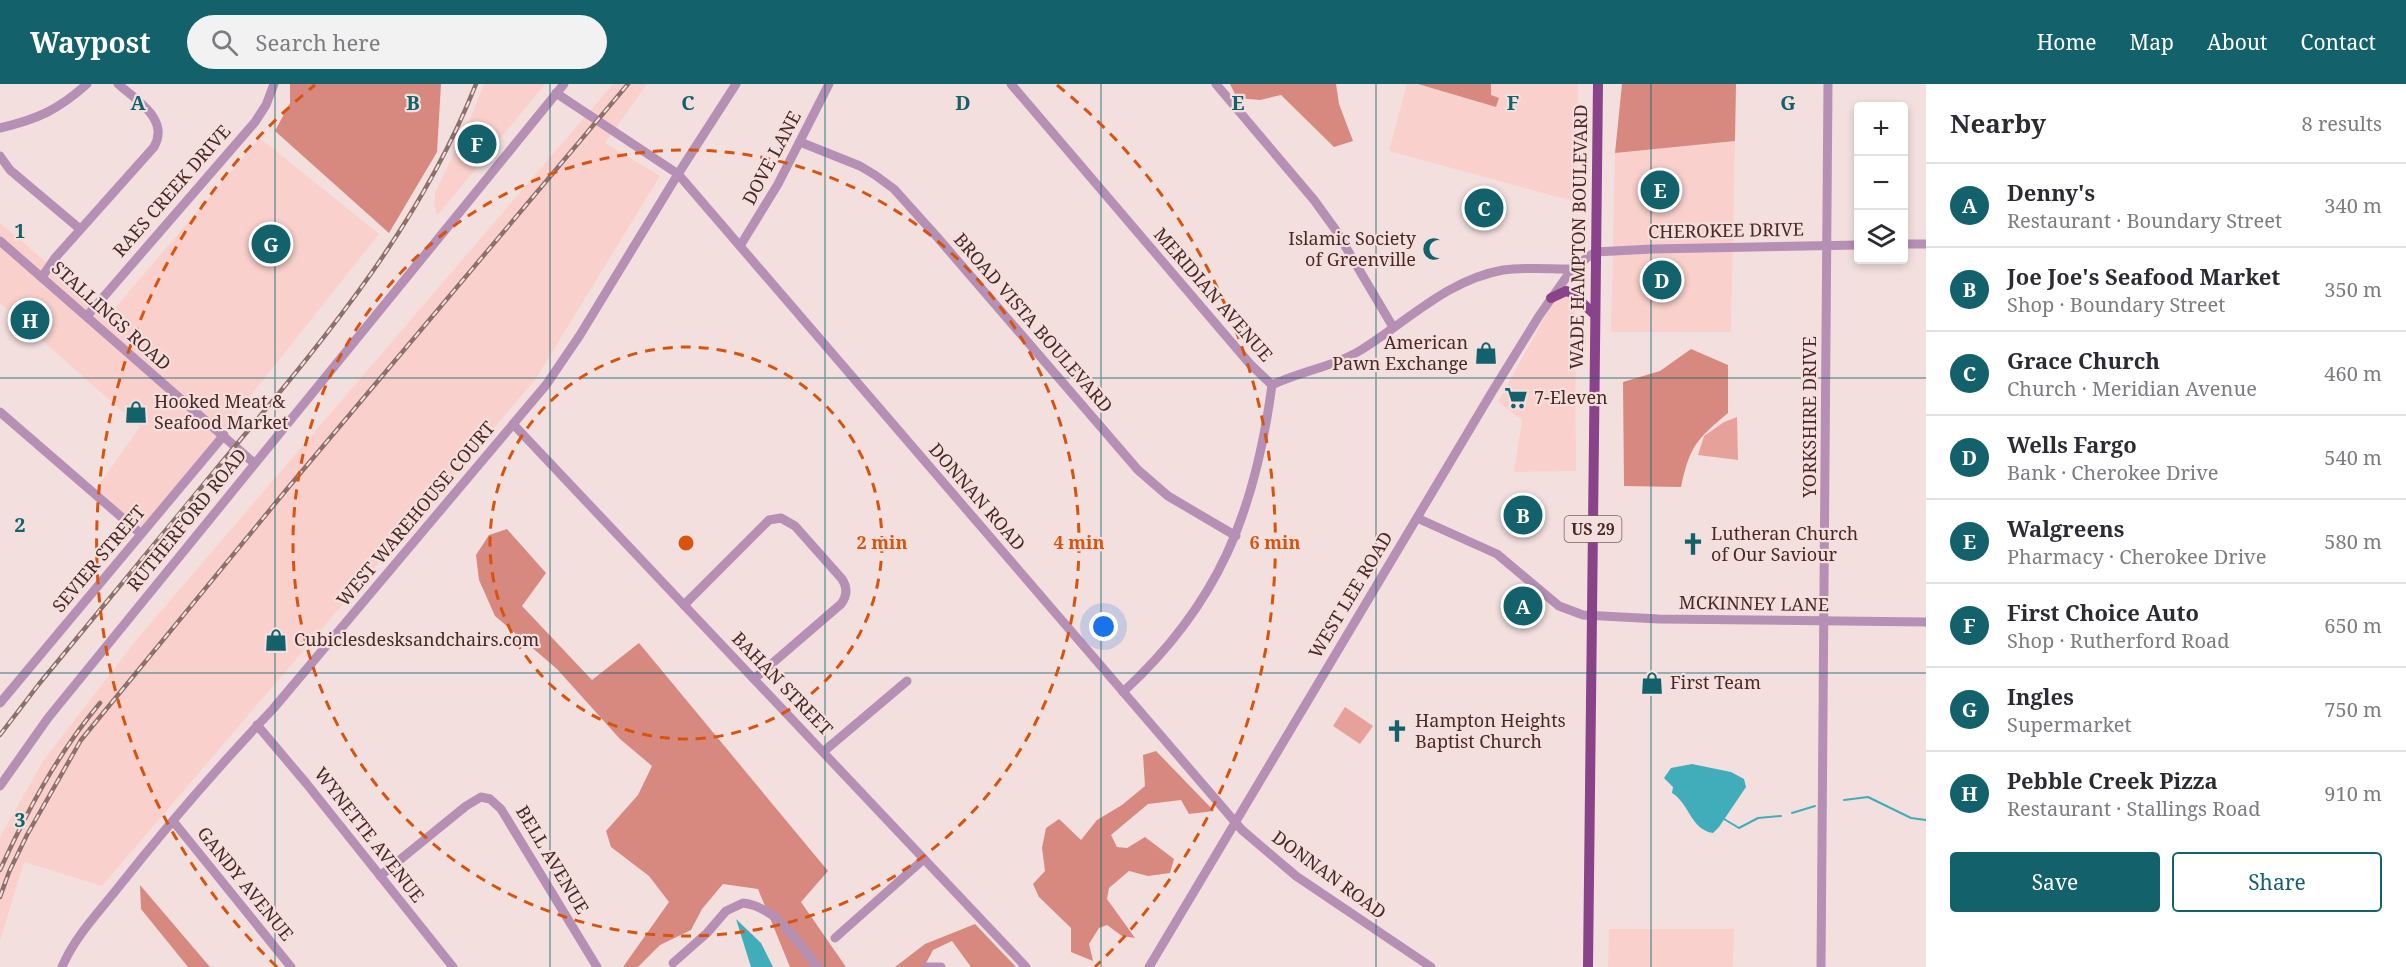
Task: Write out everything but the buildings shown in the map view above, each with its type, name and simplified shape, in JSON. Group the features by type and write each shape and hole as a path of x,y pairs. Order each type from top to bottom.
{"main road":[{"name":"WADE HAMPTON BOULEVARD","path":"1588,967 1588,616 1598,84"},
{"path":"1551,298 1566,291 1572,293 1594,314"}],"street":[{"path":"0,128 48,114 68,101 87,84"},
{"path":"42,277 55,258 154,147 158,137 159,129 155,118 118,84"},
{"name":"RAES CREEK DRIVE","path":"87,316 255,122 266,105 274,84"},
{"name":"RUTHERFORD ROAD","path":"0,786 48,718 564,84"},
{"name":"WEST WAREHOUSE COURT","path":"62,967 77,940 173,821 257,726 546,385 570,351 736,84"},
{"name":"DOVE LANE","path":"740,246 765,208 829,84"},
{"name":"MERIDIAN AVENUE","path":"1011,84 1250,364 1272,384 1342,360 1442,294 1470,279 1521,268 1572,269"},
{"path":"1216,84 1314,200 1335,229 1394,327"},
{"name":"YORKSHIRE DRIVE","path":"1821,967 1828,84"},
{"name":"DONNAN ROAD","path":"556,93 678,174 1250,837 1296,876 1431,967"},
{"name":"BROAD VISTA BOULEVARD","path":"800,142 860,166 894,189 1138,470 1168,496 1236,536"},
{"path":"0,156 10,170 80,229"},
{"name":"STALLINGS ROAD","path":"0,241 254,463"},
{"path":"1908,244 1926,244"},
{"name":"CHEROKEE DRIVE","path":"1595,252 1854,245"},
{"name":"WEST LEE ROAD","path":"1149,967 1551,298 1572,269 1595,252"},
{"path":"1123,692 1158,657 1188,622 1214,581 1236,536 1250,496 1272,384"},
{"path":"0,412 141,534"},
{"name":"BAHAN STREET","path":"513,424 1026,967"},
{"name":"SEVIER STREET","path":"0,703 224,435"},
{"path":"684,605 769,520 781,518 795,526 842,579 846,588 846,596 841,604 754,679"},
{"path":"1417,518 1497,554 1559,606 1588,616"},
{"name":"MCKINNEY LANE","path":"1588,616 1926,622"},
{"path":"823,752 907,681"},
{"name":"WYNETTE AVENUE","path":"257,726 306,783 453,967"},
{"name":"BELL AVENUE","path":"380,876 466,806 481,797 490,799 501,808 597,967"},
{"name":"GANDY AVENUE","path":"173,821 291,967"},
{"path":"835,938 886,895 924,858"},
{"path":"673,963 707,933 726,911 743,903 762,909 778,921 818,967"},
{"path":"926,967 941,967"}],"shaded area":[{"path":"290,84 441,84 437,152 389,233 275,131 290,103"},
{"path":"484,84 545,84 437,216 434,203 435,193"},
{"path":"613,84 647,84 605,143 660,176 535,380 102,886 24,862 0,941 0,837 43,761 137,639"},
{"path":"1230,84 1336,84 1339,104 1353,141 1334,147 1281,95 1260,100 1237,98"},
{"path":"1407,84 1418,84 1496,107 1491,96 1491,84 1578,84 1576,202 1389,151"},
{"path":"1418,84 1491,84 1491,95 1499,98 1496,107"},
{"path":"1622,84 1736,84 1735,141 1615,153"},
{"path":"260,138 379,234 141,534 93,493 140,427 0,303 0,223 109,315"},
{"path":"1735,141 1731,332 1611,332 1615,153"},
{"path":"1566,279 1575,309 1576,471 1514,472 1522,420 1498,402"},
{"path":"1691,349 1728,365 1728,413 1701,437 1691,453 1681,487 1624,486 1623,382 1660,371"},
{"path":"1737,417 1738,460 1698,455 1704,436 1724,422"},
{"path":"507,529 546,573 522,606 592,680 639,643 828,871 801,902 846,967 790,967 758,889 723,884 702,909 691,930 660,945 638,967 623,967 669,902 649,876 611,847 606,831 638,795 652,766 620,739 557,669 495,616 479,580 476,555 489,535"},
{"path":"1345,707 1373,726 1360,744 1333,726"},
{"path":"1156,751 1214,811 1189,814 1181,800 1148,804 1111,835 1117,847 1127,848 1145,837 1174,859 1170,873 1148,876 1129,871 1109,888 1107,899 1135,938 1122,936 1107,925 1099,928 1089,944 1093,961 1071,952 1071,928 1039,897 1033,884 1045,871 1042,848 1046,828 1059,819 1081,840 1097,820 1122,805 1145,786 1143,755"},
{"path":"140,885 210,967 188,967 141,909"},
{"path":"975,924 1016,967 971,967 952,941 933,950 924,967 895,967 925,944"},
{"path":"1609,929 1734,929 1733,967 1608,967"}],"water":[{"path":"1692,764 1731,772 1744,779 1746,787 1713,833 1706,831 1695,822 1678,797 1672,793 1673,787 1664,778 1671,768"},
{"path":"736,919 761,943 773,967 751,967"}],"waterway":[{"path":"1844,800 1868,797 1911,818 1926,820"},
{"path":"1792,813 1815,806"},
{"path":"1724,819 1739,828 1758,818 1781,816"}],"railway":[{"path":"0,735 39,684 339,318 401,230 429,183 454,135 476,84"},
{"path":"0,897 27,835 81,740 287,489 628,84"},
{"path":"0,870 44,783 70,742 100,703"}],"place":[{"name":"First Choice Auto","path":"477,144"},
{"name":"Walgreens","path":"1660,190"},
{"name":"Grace Church","path":"1484,208"},
{"name":"Ingles","path":"271,244"},
{"name":"Islamic Society of Greenville","path":"1434,249"},
{"name":"Wells Fargo","path":"1662,280"},
{"name":"Pebble Creek Pizza","path":"30,320"},
{"name":"American Pawn Exchange","path":"1486,353"},
{"name":"7-Eleven","path":"1516,398"},
{"name":"Hooked Meat & Seafood Market","path":"136,412"},
{"name":"Joe Joe's Seafood Market","path":"1523,515"},
{"name":"Lutheran Church of Our Saviour","path":"1693,544"},
{"name":"Denny's","path":"1523,606"},
{"name":"Cubiclesdesksandchairs.com","path":"276,640"},
{"name":"First Team","path":"1652,683"},
{"name":"Hampton Heights Baptist Church","path":"1397,731"}]}
